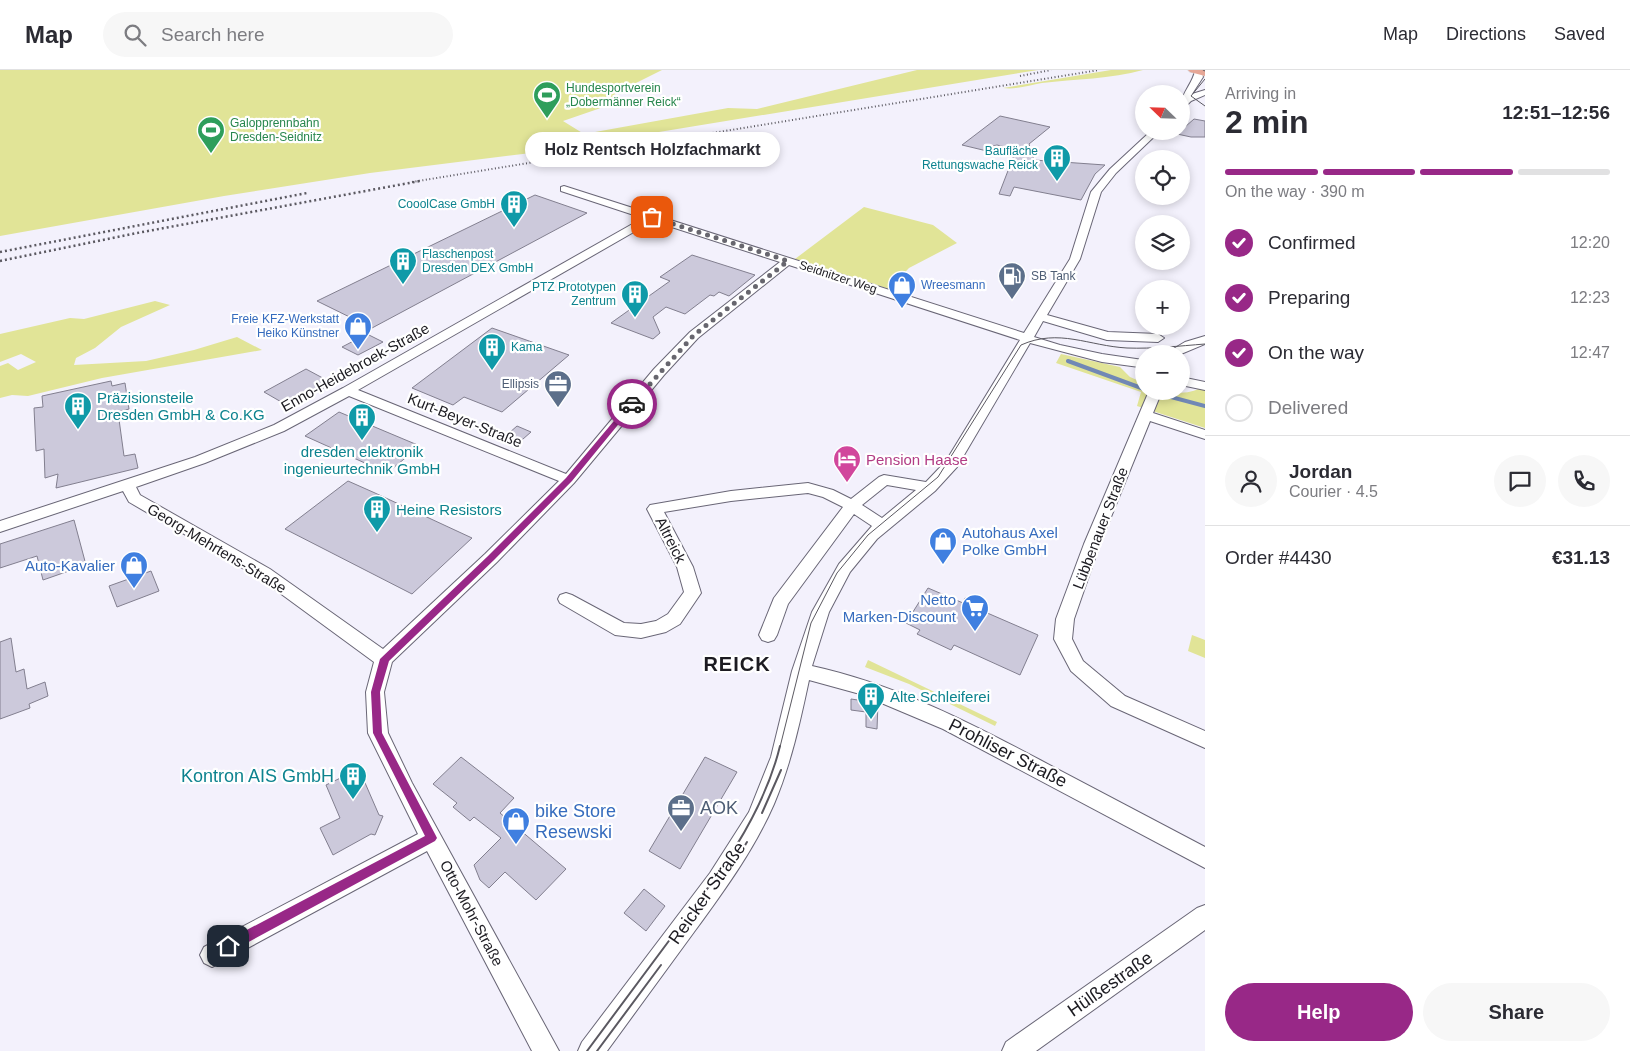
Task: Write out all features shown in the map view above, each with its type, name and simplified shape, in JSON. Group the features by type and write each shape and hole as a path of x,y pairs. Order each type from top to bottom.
{"street":[{"path":"1190,90 1199,77 1200,72"},
{"path":"1190,98 1205,92"},
{"path":"801,672 807,647 824,600 853,556 883,525 930,488 952,464 1042,317 1075,259 1096,192 1113,171 1147,140"},
{"name":"Seidnitzer Weg","path":"564,189 1028,339 1057,348 1102,358"},
{"name":"Enno-Heidebroek-Straße","path":"0,527 248,442 279,428 348,391 652,217"},
{"path":"384,659 484,565 569,480 659,372 694,335 788,261"},
{"path":"1042,317 1107,336 1158,338"},
{"path":"1189,345 1205,341"},
{"path":"1190,361 1205,341"},
{"path":"1102,358 1135,365"},
{"path":"1190,375 1205,381"},
{"path":"1190,377 1205,386"},
{"name":"Kurt-Beyer-Straße","path":"348,391 569,480"},
{"name":"Lübbenauer Straße","path":"1151,400 1092,544 1065,619 1063,639 1077,666 1118,701 1205,740"},
{"path":"1145,415 1205,434"},
{"path":"768,635 780,602 852,506 884,480 930,488"},
{"name":"Georg-Mehrtens-Straße","path":"127,484 134,498 264,573 384,659"},
{"name":"Altreick","path":"566,599 621,630 641,631 660,627 674,619 692,593 685,567 655,509 731,496 808,488 821,490 883,525"},
{"name":"Otto-Mohr-Straße","path":"384,659 375,692 378,733 431,838 546,1051"},
{"name":"Reicker Straße","path":"592,1051 734,856 749,832 772,783 791,719 801,672"},
{"name":"Prohliser Straße","path":"801,672 849,681 901,699 994,745 1205,858"},
{"path":"212,955 431,838"},
{"name":"Hülßestraße","path":"1015,1051 1205,916"}],"green space":[{"name":"Galopprennbahn Dresden-Seidnitz","path":"0,70 662,70 614,94 624,100 563,121 584,134 728,108 757,109 917,70 1038,70 531,153 370,173 224,196 0,236"},
{"path":"1111,70 1143,70 1106,77 1042,83 1018,88 1003,88"},
{"path":"864,207 933,225 957,243 909,268 889,289 795,259"},
{"path":"155,301 170,305 121,327 95,348 76,358 74,365 146,361 194,350 237,337 262,350 102,378 28,396 12,395 0,398 0,366 8,363 18,370 36,362 21,354 0,362 0,334 70,318 84,319"},
{"path":"1061,354 1120,367 1135,379 1135,390 1056,363"},
{"path":"1201,387 1205,388 1205,428 1137,406 1139,400 1190,400 1190,392"},
{"path":"1192,635 1205,640 1205,658 1188,651"},
{"path":"868,660 997,722 995,726 909,684 865,667"}],"building":[{"path":"1000,116 1050,127 1029,144 1034,160 1105,165 1095,174 1081,200 1014,187 1010,196 999,194 1016,150 997,145 987,151 962,145"},
{"path":"1194,119 1205,121 1205,137 1190,137 1190,123"},
{"path":"535,195 587,213 372,328 317,301"},
{"path":"692,255 755,275 729,296 719,292 714,296 710,295 685,314 666,307 653,317 660,333 653,339 611,323 670,281 660,277"},
{"name":"Kama","path":"492,328 569,355 502,412 464,397 453,405 412,388"},
{"name":"Freie KFZ-Werkstatt Heiko Künstner","path":"367,334 383,342 358,355 342,347"},
{"path":"306,369 332,383 290,407 264,392"},
{"name":"Präzisionsteile Dresden GmbH & Co.KG","path":"111,381 112,386 125,383 129,409 118,412 124,456 135,454 138,468 56,488 58,474 45,478 44,449 36,451 34,408 43,407 42,396"},
{"name":"dresden elektronik ingenieurtechnik GmbH","path":"339,412 420,446 387,473 305,436"},
{"path":"517,426 531,432 515,446 501,440"},
{"name":"Heine Resistors","path":"348,481 472,538 412,594 285,529"},
{"path":"74,520 86,565 43,580 37,556 0,568 0,544"},
{"name":"Auto-Kavalier","path":"151,571 159,591 117,607 109,586"},
{"name":"Netto Marken-Discount","path":"928,588 963,603 965,598 987,607 985,612 1038,635 1020,675 954,645 951,650 917,634 920,630 906,623"},
{"path":"11,638 16,672 24,669 27,689 45,682 48,696 29,704 30,708 0,719 0,642"},
{"name":"Alte Schleiferei","path":"851,699 878,703 877,729 866,727 866,712 851,710"},
{"path":"461,757 514,798 500,813 566,869 536,900 505,872 489,888 480,880 474,865 501,838 474,817 470,821 453,807 457,803 433,784"},
{"name":"AOK","path":"705,757 737,772 680,869 649,851"},
{"name":"Kontron AIS GmbH","path":"359,769 379,815 383,816 375,835 371,834 333,855 320,828 340,818 326,785"},
{"path":"644,889 665,906 646,931 624,913"}],"waterway":[{"path":"1068,361 1135,386"},
{"path":"1182,400 1205,406"}],"tram line":[{"path":"1205,79 1191,96 1205,106"},
{"path":"780,747 811,623 837,573 868,535 938,477 1021,345 1048,338 1074,339 1127,348 1205,344"},
{"path":"587,1051 737,845 762,797 780,746"},
{"path":"762,813 781,770"},
{"path":"729,872 747,842"},
{"path":"597,1051 661,965"}],"railway":[{"path":"1020,76 1051,70"},
{"path":"412,182 1099,70"},
{"path":"0,261 137,233 420,181"},
{"path":"0,252 307,193"}],"way so far":[{"path":"632,404 694,335 786,265 788,261 652,217"}],"place":[{"name":"Hundesportverein „Dobermänner Reick“","path":"547,119"},
{"name":"Galopprennbahn Dresden-Seidnitz","path":"211,154"},
{"name":"Baufläche Rettungswache Reick","path":"1057,182"},
{"name":"Holz Rentsch Holzfachmarkt","path":"652,217"},
{"name":"CooolCase GmbH","path":"514,228"},
{"name":"Flaschenpost Dresden DEX GmbH","path":"403,285"},
{"name":"SB Tank","path":"1012,300"},
{"name":"Wreesmann","path":"902,309"},
{"name":"PTZ Prototypen Zentrum","path":"635,318"},
{"name":"Freie KFZ-Werkstatt Heiko Künstner","path":"358,350"},
{"name":"Kama","path":"492,371"},
{"name":"Ellipsis","path":"558,408"},
{"name":"Präzisionsteile Dresden GmbH & Co.KG","path":"78,430"},
{"name":"dresden elektronik ingenieurtechnik GmbH","path":"362,441"},
{"name":"Pension Haase","path":"847,483"},
{"name":"Heine Resistors","path":"377,533"},
{"name":"Autohaus Axel Polke GmbH","path":"943,565"},
{"name":"Auto-Kavalier","path":"134,589"},
{"name":"Netto Marken-Discount","path":"975,632"},
{"name":"Alte Schleiferei","path":"871,720"},
{"name":"Kontron AIS GmbH","path":"353,800"},
{"name":"AOK","path":"681,832"},
{"name":"bike Store Resewski","path":"516,845"}],"district":[{"name":"REICK","path":"737,664"}],"route":[{"path":"228,946 431,838 378,733 375,692 384,659 491,558 569,480 632,404"}]}
